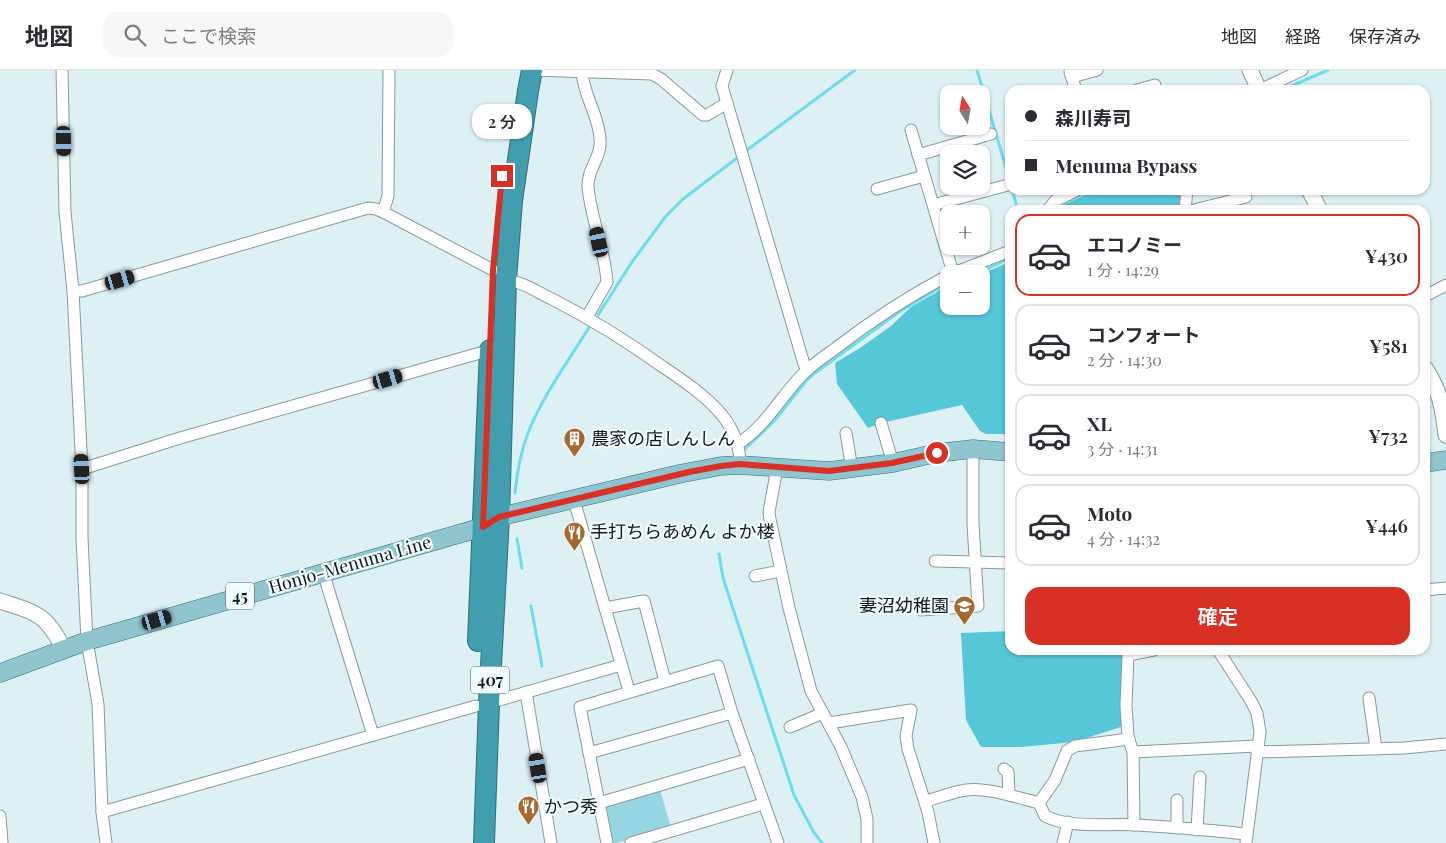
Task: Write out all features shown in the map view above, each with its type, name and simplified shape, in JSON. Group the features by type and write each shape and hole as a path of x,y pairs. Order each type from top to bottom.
{"highway":[{"name":"407","path":"470,843 482,704 491,522 504,157 518,70"},
{"name":"407","path":"491,522 490,353 500,275 532,70"},
{"name":"407","path":"482,704 484,843"}],"main road":[{"path":"1250,70 1258,85"},
{"path":"1430,377 1442,403 1446,436"},
{"name":"Honjo-Menuma Line","path":"0,674 87,641 491,522 699,469 740,464 829,471 892,463 937,453 973,449 1005,452"},
{"path":"1430,462 1446,460"},
{"path":"0,601 30,611 44,619 54,630 64,649"}],"street":[{"path":"62,70 65,212 73,291 82,469 82,538 87,641 98,704 102,812 106,843"},
{"path":"383,212 388,196 389,70"},
{"path":"532,70 582,73 634,73 657,76 703,115 707,115 726,103"},
{"path":"727,70 722,86 726,103 807,370"},
{"path":"1071,74 1097,70"},
{"path":"1270,85 1302,70"},
{"path":"582,73 582,81 601,141 600,150 590,170 588,187 607,282 587,316"},
{"path":"911,130 949,265"},
{"path":"918,155 991,134"},
{"path":"877,189 924,176"},
{"path":"933,205 1005,186"},
{"path":"1052,205 1055,201 1067,195"},
{"path":"1214,205 1246,197"},
{"path":"73,291 92,288 368,208 376,209 500,275 587,316 634,346 701,394 723,416 738,444 740,464"},
{"path":"974,265 1005,253"},
{"path":"738,444 747,438 767,418 807,370 886,312 940,280"},
{"path":"1430,293 1446,285"},
{"path":"82,469 180,438 480,353 490,353"},
{"path":"881,423 892,463"},
{"path":"846,433 852,469"},
{"path":"921,610 978,606 973,524 973,449"},
{"path":"777,468 769,512 780,571 812,691 841,747 862,797 867,819 867,843"},
{"path":"574,500 629,691"},
{"path":"762,544 775,545"},
{"path":"935,561 1005,563"},
{"path":"755,576 780,571"},
{"path":"323,572 373,735"},
{"path":"1430,590 1446,588"},
{"path":"605,608 644,601 666,681"},
{"path":"1130,655 1128,656 1126,706 1129,739 1133,752 1134,825"},
{"path":"1039,803 1045,816 1052,820 1092,825 1134,825 1213,830 1246,838 1260,732 1257,714 1251,701 1221,655"},
{"path":"102,812 621,665"},
{"path":"605,843 580,707 718,666 732,714 778,843"},
{"path":"526,692 551,843"},
{"path":"1369,698 1376,748"},
{"path":"790,727 826,718 910,710 906,736 907,742 925,801 934,843"},
{"path":"589,753 732,714"},
{"path":"1039,803 1054,780 1067,751 1075,746 1129,739"},
{"path":"1133,752 1376,748 1446,744"},
{"path":"599,803 749,759"},
{"path":"1004,769 1008,772 1009,795"},
{"path":"1197,830 1200,777"},
{"path":"925,801 972,789 1009,795 1039,803"},
{"path":"1177,800 1177,828"},
{"path":"631,843 763,804"},
{"path":"0,816 2,843"},
{"path":"1063,843 1068,822"},
{"path":"1212,843 1213,830"}],"shaded area":[{"path":"1086,195 1182,195 1180,205 1065,204"},
{"path":"1005,264 1005,434 986,434 980,431 962,405 881,423 868,428 837,384 835,363 891,326 911,307 940,290 940,315 990,315 990,270"},
{"path":"1005,631 1005,655 1125,655 1121,727 1074,742 1021,747 981,747 966,720 961,633"},
{"path":"660,790 671,827 612,843 606,805"}],"waterway":[{"path":"747,150 855,70"},
{"path":"977,70 1005,164"},
{"path":"1294,85 1328,70"},
{"path":"598,315 632,262 666,216 683,199 737,158"},
{"path":"1014,195 1016,205"},
{"path":"1060,205 1081,195"},
{"path":"990,268 1005,260"},
{"path":"745,449 775,420 806,381 815,373 899,312 940,287"},
{"path":"515,493 521,455 534,419 549,391 590,326"},
{"path":"517,539 522,568"},
{"path":"719,554 723,578 794,795 813,831 822,843"},
{"path":"531,606 542,666"}],"place":[{"name":"農家の店しんしん","path":"575,458"},
{"name":"手打ちらあめん よか楼","path":"574,551"},
{"name":"妻沼幼稚園","path":"965,625"},
{"name":"かつ秀","path":"528,826"}],"route":[{"path":"502,176 493,270 483,527 499,517 730,464 829,471 892,463 937,453"}]}
